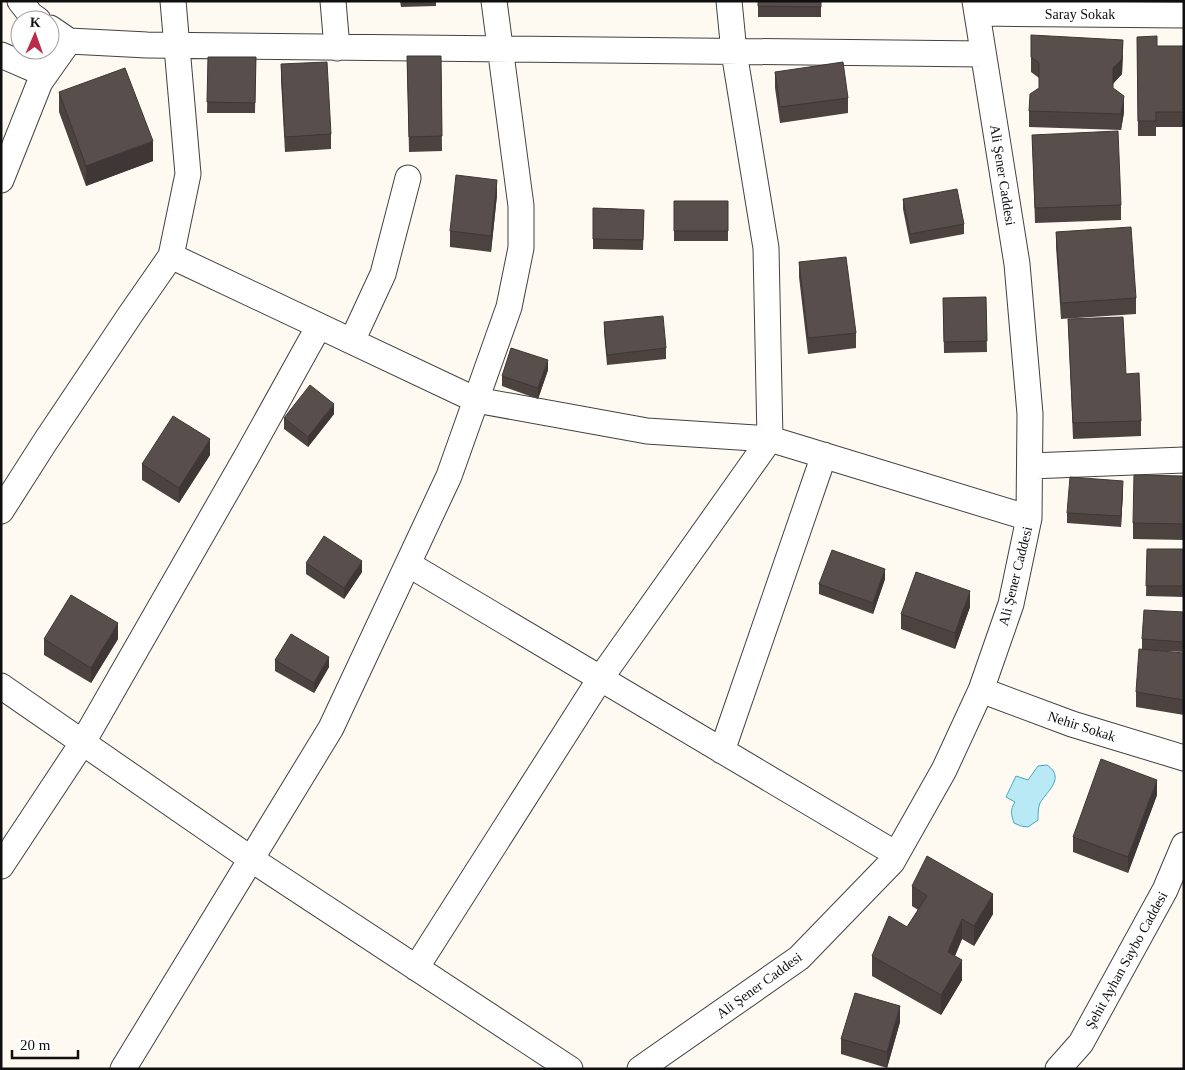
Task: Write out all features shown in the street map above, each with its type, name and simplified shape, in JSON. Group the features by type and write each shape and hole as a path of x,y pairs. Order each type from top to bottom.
{"street":[{"path":"1,511 45,442 171,256 188,174 173,1"},
{"path":"333,1 337,48"},
{"path":"123,1069 331,728 449,476 509,307 521,248 521,206 494,1"},
{"path":"416,968 600,679 770,438 766,248 734,52 728,1"},
{"name":"Saray Sokak","path":"976,7 1184,15"},
{"name":"Ali Şener Caddesi","path":"641,1068 799,958 892,862 944,770 981,690 1011,604 1029,518 1030,414 1017,264 976,7"},
{"path":"60,34 147,45 177,46 983,54"},
{"path":"1,55 45,74"},
{"path":"1,180 50,60"},
{"path":"352,341 383,274 408,178"},
{"path":"171,256 476,400 648,431 770,438 1029,518"},
{"path":"1,866 83,742 319,326"},
{"path":"722,751 824,455"},
{"path":"1030,466 1184,460"},
{"path":"408,564 896,854"},
{"path":"1,686 251,859 570,1069"},
{"name":"Nehir Sokak","path":"981,690 1072,724 1184,758"},
{"name":"Şehit Ayhan Saybo Caddesi","path":"1058,1069 1081,1043 1165,890 1184,845"}],"water":[{"path":"1047,765 1055,775 1055,780 1040,803 1038,820 1028,827 1014,823 1011,812 1015,802 1006,797 1016,776 1028,780 1038,766"}],"building":[{"path":"758,1 821,1 821,7 758,6"},
{"path":"1031,35 1123,40 1122,59 1113,68 1113,88 1124,96 1121,114 1029,111 1030,94 1039,88 1039,63 1031,57"},
{"path":"1157,36 1157,46 1184,46 1184,112 1156,112 1156,121 1138,121 1137,37"},
{"path":"407,56 441,56 442,136 409,137"},
{"path":"208,57 256,57 255,103 207,102"},
{"path":"327,62 331,134 285,137 281,64"},
{"path":"843,62 848,98 780,107 775,72"},
{"path":"125,68 153,141 86,166 59,92"},
{"path":"1118,131 1121,205 1035,208 1032,135"},
{"path":"456,175 497,180 491,236 450,231"},
{"path":"957,189 964,224 910,234 903,199"},
{"path":"674,201 728,201 728,231 674,231"},
{"path":"593,208 644,210 643,240 593,239"},
{"path":"1131,227 1136,298 1061,303 1056,232"},
{"path":"846,257 856,333 808,338 799,262"},
{"path":"986,297 987,341 944,342 943,298"},
{"path":"663,316 666,348 607,355 604,322"},
{"path":"1123,317 1126,374 1139,373 1141,421 1073,423 1068,319"},
{"path":"511,348 548,360 538,388 502,376"},
{"path":"310,385 334,404 308,437 284,418"},
{"path":"173,416 210,439 179,488 142,464"},
{"path":"1134,475 1184,476 1184,524 1133,523"},
{"path":"1070,477 1123,481 1121,516 1067,513"},
{"path":"324,536 362,561 344,588 306,563"},
{"path":"1147,549 1184,549 1184,586 1146,586"},
{"path":"832,550 885,569 873,603 819,584"},
{"path":"916,572 970,591 955,633 901,614"},
{"path":"71,595 118,623 91,668 44,639"},
{"path":"1144,610 1184,612 1184,642 1142,639"},
{"path":"291,634 329,657 314,683 275,660"},
{"path":"1139,649 1184,653 1184,700 1136,692"},
{"path":"1101,759 1157,780 1128,857 1073,837"},
{"path":"927,856 993,894 974,926 962,919 948,952 962,960 941,995 872,956 889,916 907,927 927,896 912,886"},
{"path":"855,993 900,1006 887,1052 841,1039"}]}
